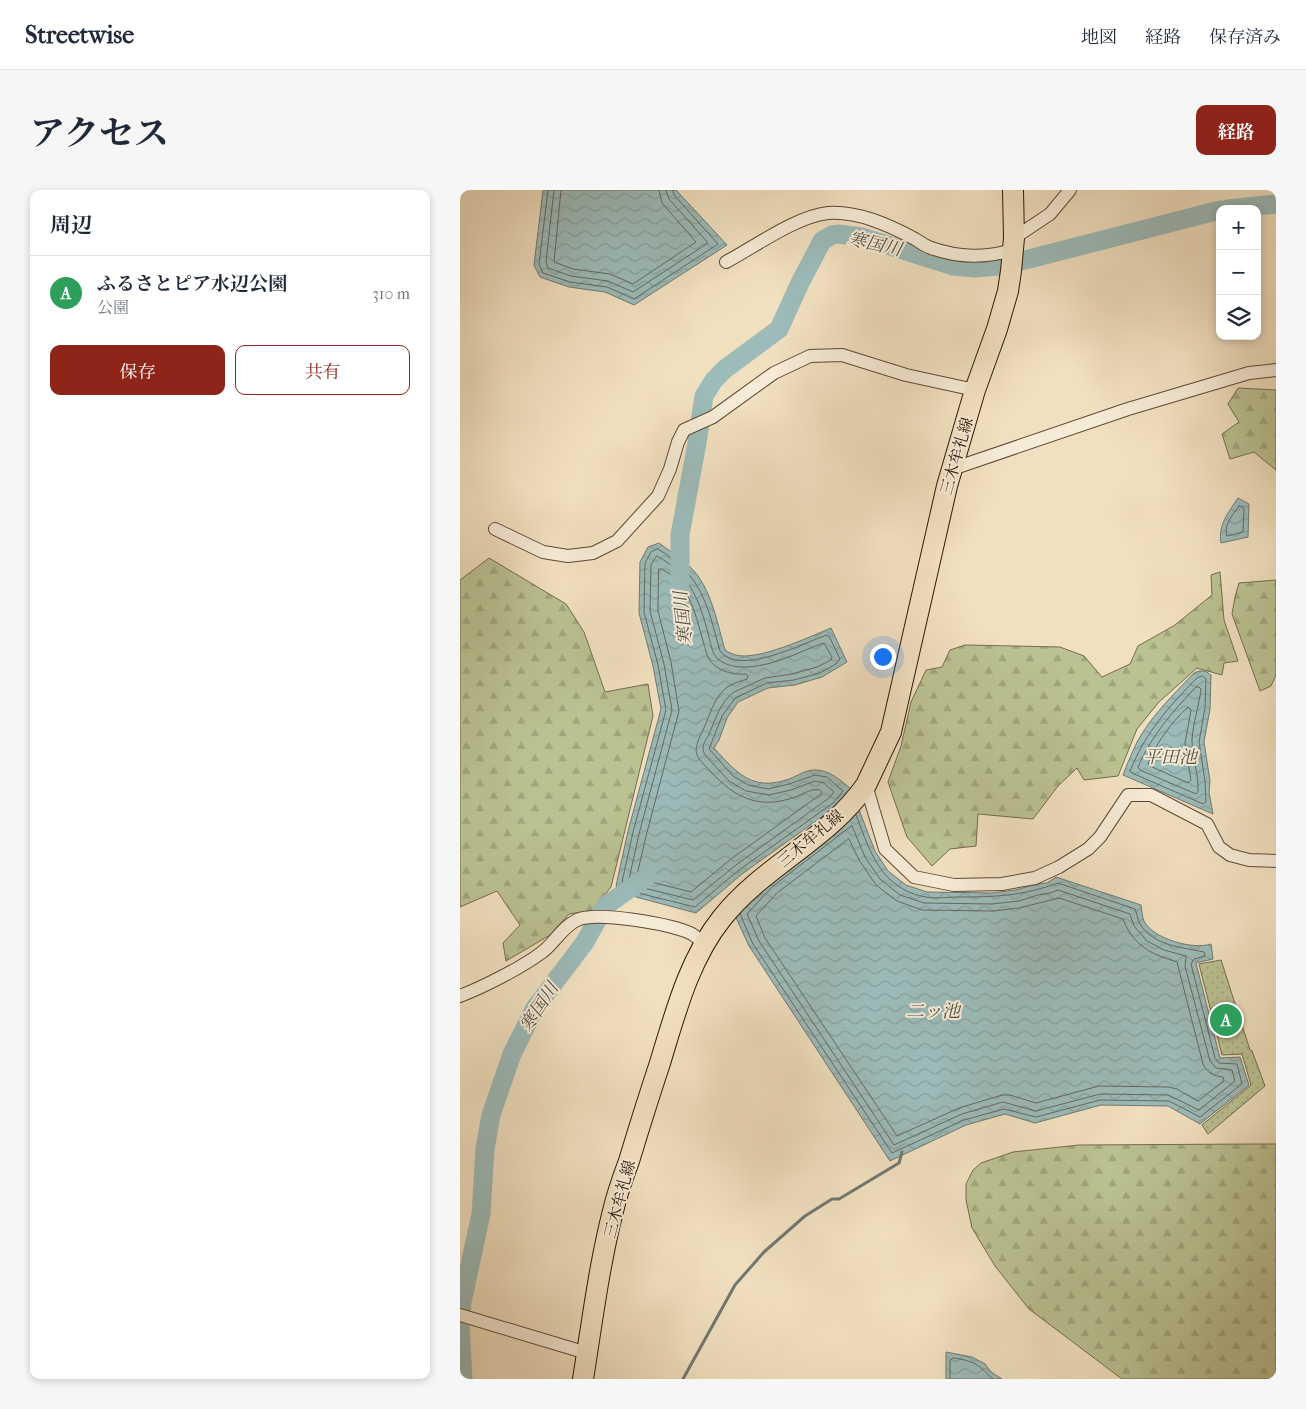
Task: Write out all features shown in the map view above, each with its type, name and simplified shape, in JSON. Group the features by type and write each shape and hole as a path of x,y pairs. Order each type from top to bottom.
{"main road":[{"name":"三木牟礼線","path":"583,1379 599,1280 613,1210 680,1000 708,938 722,918 763,876 834,823 864,789 891,732 952,469 975,390 997,329 1008,291 1013,253 1013,190"}],"street":[{"path":"726,262 799,221 828,213 861,216 882,223 929,248 957,255 975,257 1013,253 1070,190"},
{"path":"495,529 543,552 568,556 593,553 617,542 658,496 684,430 714,417 774,373 810,356 842,355 906,375 975,390"},
{"path":"952,469 1128,409 1248,373 1276,370"},
{"path":"864,789 885,849 914,877 954,885 1002,884 1035,878 1059,866 1088,849 1100,838 1128,795 1151,795 1207,824 1219,847 1230,856 1249,860 1276,861"},
{"path":"460,996 541,954 569,925 578,919 589,916 628,919 662,925 708,938"},
{"path":"460,1315 587,1353"}],"green space":[{"path":"1238,388 1276,390 1276,470 1254,452 1230,459 1222,434 1239,422 1228,404"},
{"path":"489,558 566,604 584,632 605,692 648,684 653,716 611,887 593,910 569,914 550,935 506,961 503,943 520,925 497,891 460,907 460,580"},
{"path":"1220,572 1224,620 1238,661 1224,663 1222,675 1197,668 1159,702 1137,729 1118,776 1084,780 1077,768 1058,786 1033,819 978,814 976,846 950,849 932,866 907,837 888,782 901,746 911,702 926,670 942,667 950,650 965,645 1060,647 1084,656 1102,677 1130,664 1138,646 1175,625 1212,595 1211,575"},
{"path":"1276,580 1276,675 1271,686 1260,691 1232,614 1239,583"},
{"path":"1221,960 1250,1050 1265,1086 1208,1134 1202,1125 1251,1085 1242,1054 1222,1055 1199,964"},
{"path":"1276,1144 1276,1379 1122,1379 1029,1309 995,1266 972,1228 966,1200 966,1184 973,1170 981,1163 1013,1152 1079,1145"}],"water":[{"path":"543,190 676,190 727,245 634,305 605,292 569,287 540,277 534,265"},
{"path":"1238,498 1249,504 1248,537 1221,543 1222,525"},
{"path":"659,543 690,566 703,584 708,593 726,651 736,655 757,655 784,647 831,628 847,662 822,677 795,685 768,688 738,702 727,718 714,748 746,778 765,783 776,782 808,771 819,770 834,776 851,789 837,806 742,874 696,913 636,897 616,886 628,831 661,709 653,666 639,613 640,562 648,547"},
{"name":"平田池","path":"1205,671 1211,675 1210,709 1204,742 1213,814 1123,775 1137,742 1149,723 1194,673"},
{"name":"二ッ池","path":"856,802 875,851 888,871 906,885 927,892 991,893 1047,883 1056,877 1141,905 1144,921 1164,938 1184,944 1211,944 1213,959 1196,963 1220,1058 1240,1057 1249,1085 1200,1124 1168,1106 1101,1105 1035,1123 1005,1114 966,1125 890,1161 749,946 733,911"},
{"path":"946,1352 972,1357 985,1364 991,1372 1002,1379 946,1379"}],"waterway":[{"name":"寒国川","path":"1261,206 1276,204"},
{"name":"寒国川","path":"680,584 680,535 704,396 714,380 725,369 779,329 822,241 832,235 839,234 862,237 953,266 975,268 998,266 1029,259 1216,211"},
{"name":"寒国川","path":"463,1379 460,1325 462,1302 481,1214 485,1149 491,1115 512,1054 535,1008 585,942 605,906 647,877"},
{"path":"683,1379 735,1285 764,1252 805,1216 832,1199 839,1199 899,1163 902,1152"}],"place":[{"name":"ふるさとピア水辺公園","path":"1226,1020"}]}
